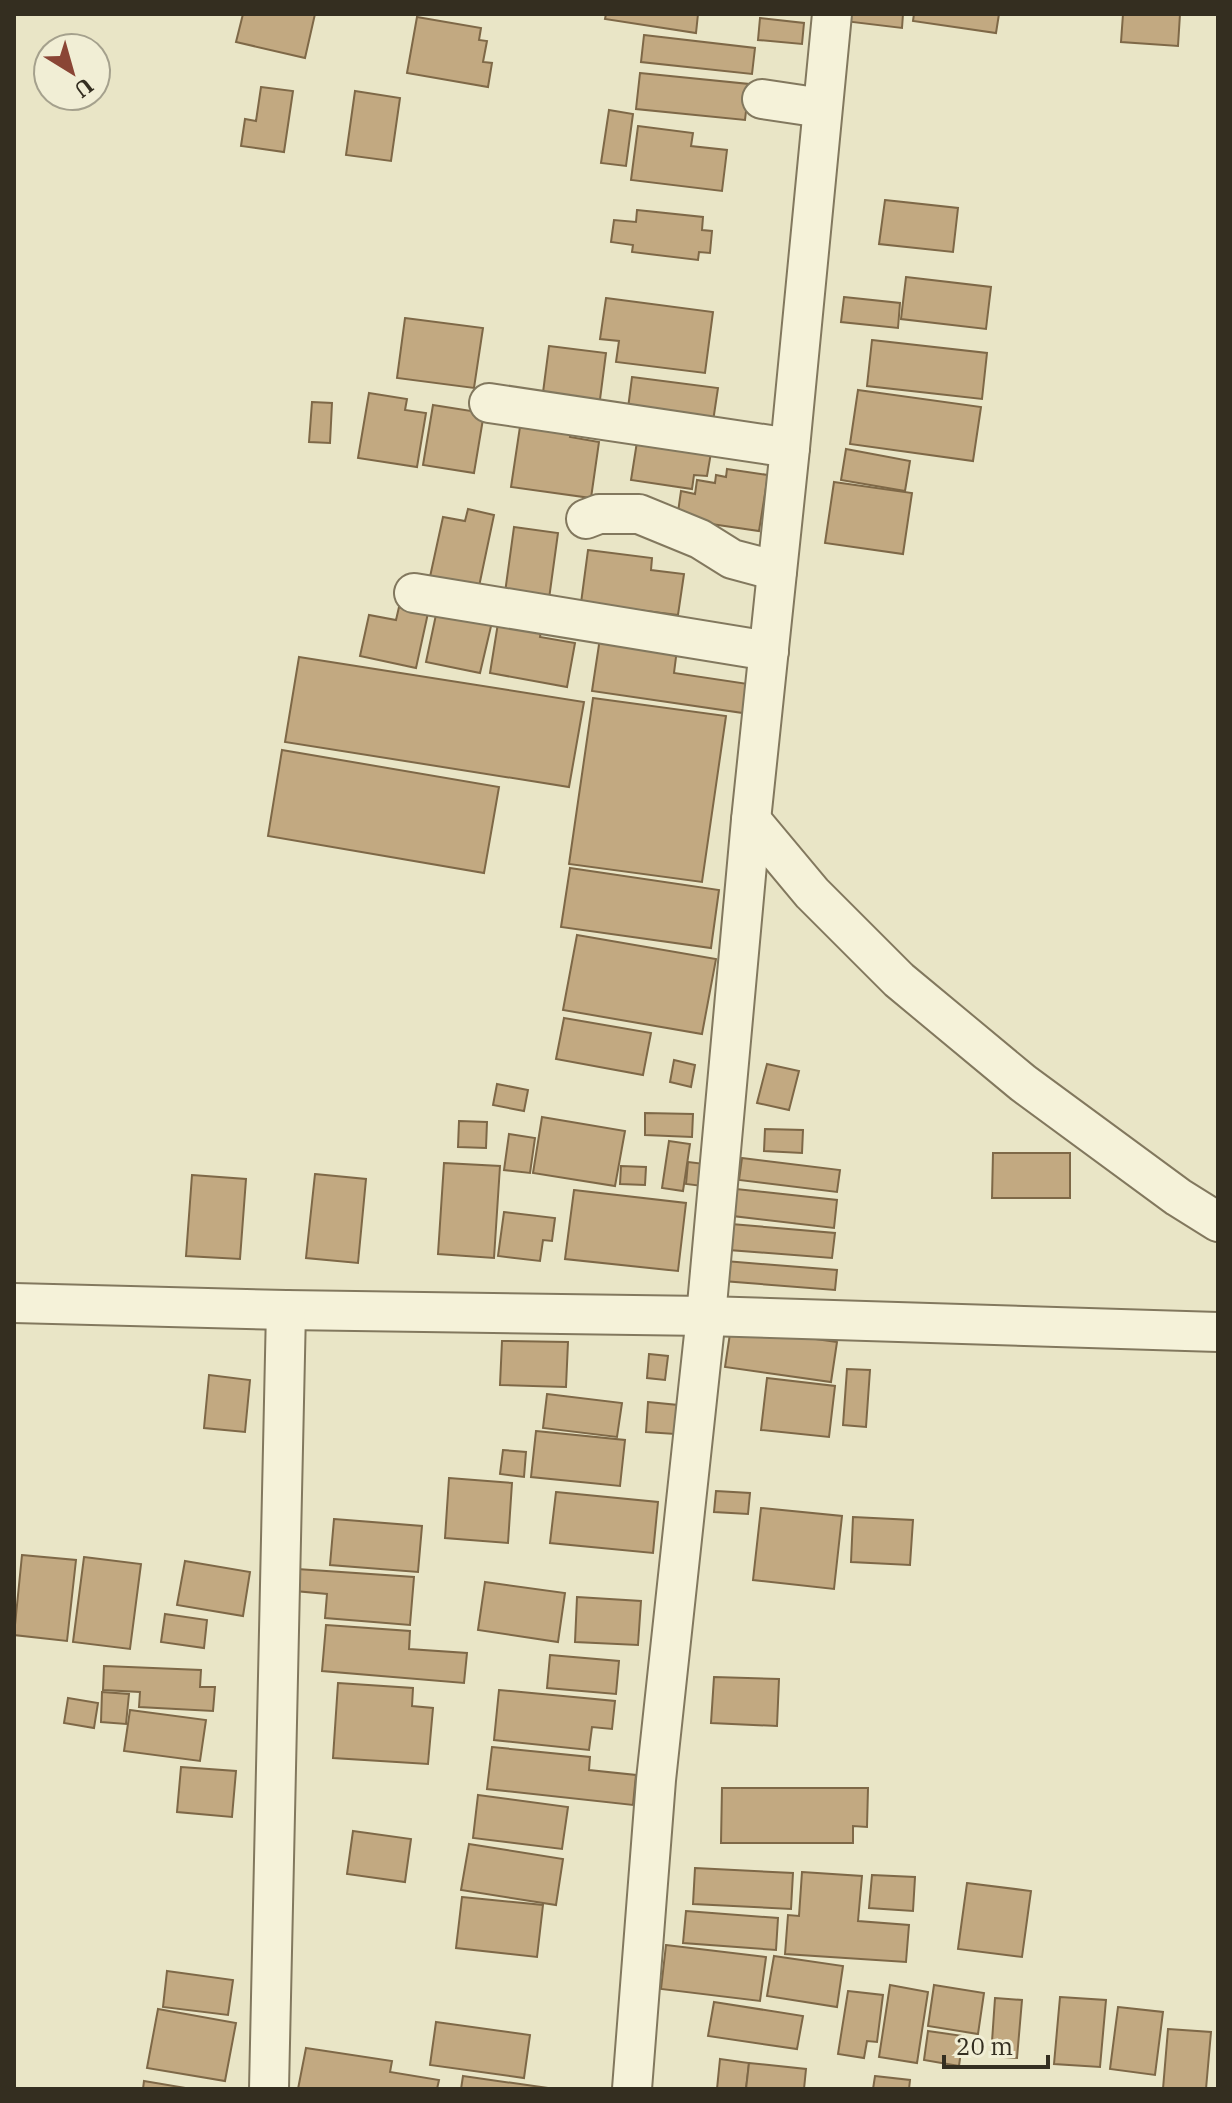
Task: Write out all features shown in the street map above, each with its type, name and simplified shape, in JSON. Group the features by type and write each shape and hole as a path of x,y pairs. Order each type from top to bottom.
{"street":[{"path":"632,2089 656,1780 706,1316 751,820 832,14"},
{"path":"762,99 822,108"},
{"path":"489,403 790,448"},
{"path":"586,519 599,514 639,514 700,539 732,559 777,571"},
{"path":"414,593 769,651"},
{"path":"751,820 812,893 899,980 1023,1083 1178,1197 1218,1222"},
{"path":"14,1303 706,1316 1218,1332"},
{"path":"269,2089 286,1310"}],"building":[{"path":"243,14 315,14 305,58 236,42"},
{"path":"606,14 698,14 696,33 605,19"},
{"path":"845,14 903,14 902,28 844,21"},
{"path":"914,14 999,14 996,33 913,21"},
{"path":"1123,14 1180,14 1178,46 1121,42"},
{"path":"417,17 481,28 479,40 487,41 483,62 492,63 488,87 407,73"},
{"path":"760,18 804,23 802,44 758,40"},
{"path":"644,35 755,48 752,74 641,62"},
{"path":"640,73 749,84 745,120 636,109"},
{"path":"261,87 293,91 284,152 241,146 245,119 256,121"},
{"path":"355,91 400,98 391,161 346,155"},
{"path":"609,110 633,114 626,166 601,163"},
{"path":"638,126 693,133 691,146 727,150 722,191 631,180"},
{"path":"885,200 958,208 953,252 879,244"},
{"path":"637,210 703,217 702,230 712,231 710,253 699,252 698,260 632,252 633,245 611,242 614,220 636,222"},
{"path":"906,277 991,287 986,329 901,319"},
{"path":"844,297 900,303 898,328 841,322"},
{"path":"606,298 713,312 705,373 616,362 619,341 600,339"},
{"path":"405,318 483,328 474,388 397,378"},
{"path":"872,340 987,353 982,399 867,386"},
{"path":"549,346 606,353 598,415 541,408"},
{"path":"632,377 718,388 712,428 627,416"},
{"path":"858,390 981,407 973,461 850,444"},
{"path":"369,393 407,399 405,410 426,413 417,467 358,458"},
{"path":"312,402 332,403 330,443 309,442"},
{"path":"433,405 484,413 474,473 423,465"},
{"path":"521,420 572,427 570,437 599,442 591,498 511,487"},
{"path":"639,429 713,441 707,476 694,475 692,489 631,480"},
{"path":"846,449 910,461 905,491 841,480"},
{"path":"727,469 768,475 759,531 677,519 681,491 695,494 697,480 715,483 716,475 726,477"},
{"path":"834,482 912,493 903,554 825,543"},
{"path":"468,509 494,515 477,596 428,586 443,517 465,521"},
{"path":"514,527 558,533 548,606 504,600"},
{"path":"588,550 652,558 651,570 684,574 678,615 581,603"},
{"path":"399,607 428,613 416,668 360,656 369,615 396,620"},
{"path":"437,610 492,622 480,673 426,662"},
{"path":"499,617 542,625 540,637 575,643 567,687 490,673"},
{"path":"600,638 677,649 674,673 748,684 743,713 592,691"},
{"path":"299,657 584,702 569,787 285,742"},
{"path":"593,698 726,716 702,882 569,864"},
{"path":"282,750 499,787 484,873 268,836"},
{"path":"570,868 719,890 711,948 561,927"},
{"path":"577,935 716,959 702,1034 563,1010"},
{"path":"564,1018 651,1033 643,1075 556,1059"},
{"path":"674,1060 695,1065 691,1087 670,1082"},
{"path":"767,1064 799,1071 789,1110 757,1103"},
{"path":"497,1084 528,1090 524,1111 493,1105"},
{"path":"645,1113 693,1114 692,1137 645,1135"},
{"path":"542,1117 625,1131 615,1186 533,1173"},
{"path":"459,1121 487,1122 486,1148 458,1147"},
{"path":"765,1129 803,1130 802,1153 764,1151"},
{"path":"509,1134 535,1138 530,1173 504,1170"},
{"path":"669,1141 690,1144 683,1191 662,1188"},
{"path":"993,1153 1070,1153 1070,1198 992,1198"},
{"path":"742,1158 840,1170 837,1192 739,1180"},
{"path":"688,1162 705,1164 702,1186 686,1184"},
{"path":"444,1163 500,1166 494,1258 438,1254"},
{"path":"621,1166 646,1167 645,1185 620,1184"},
{"path":"315,1174 366,1179 358,1263 306,1258"},
{"path":"192,1175 246,1179 240,1259 186,1256"},
{"path":"736,1189 837,1200 834,1228 733,1216"},
{"path":"574,1190 686,1203 678,1271 565,1259"},
{"path":"504,1212 555,1218 552,1241 543,1240 540,1261 498,1256"},
{"path":"731,1224 835,1233 832,1258 729,1250"},
{"path":"725,1261 837,1270 835,1290 723,1281"},
{"path":"731,1327 837,1342 831,1382 725,1367"},
{"path":"502,1341 568,1342 566,1387 500,1385"},
{"path":"649,1354 668,1356 665,1380 647,1378"},
{"path":"847,1369 870,1370 866,1427 843,1425"},
{"path":"209,1375 250,1380 245,1432 204,1428"},
{"path":"767,1378 835,1386 829,1437 761,1430"},
{"path":"547,1394 622,1403 617,1437 543,1428"},
{"path":"648,1402 678,1405 675,1434 646,1432"},
{"path":"536,1431 625,1440 620,1486 531,1477"},
{"path":"503,1450 526,1452 524,1477 500,1474"},
{"path":"449,1478 512,1483 508,1543 445,1538"},
{"path":"716,1491 750,1493 748,1514 714,1512"},
{"path":"556,1492 658,1502 653,1553 550,1543"},
{"path":"761,1508 842,1516 834,1589 753,1580"},
{"path":"853,1517 913,1520 910,1565 851,1562"},
{"path":"334,1519 422,1526 418,1572 330,1565"},
{"path":"22,1555 76,1560 67,1641 14,1635"},
{"path":"84,1557 141,1564 130,1649 73,1642"},
{"path":"185,1561 250,1572 243,1616 177,1605"},
{"path":"297,1569 414,1577 410,1625 325,1618 327,1594 295,1591"},
{"path":"485,1582 565,1593 558,1642 478,1630"},
{"path":"577,1597 641,1601 638,1645 575,1642"},
{"path":"165,1614 207,1620 204,1648 161,1642"},
{"path":"326,1625 410,1631 409,1649 467,1653 464,1683 322,1671"},
{"path":"550,1655 619,1661 616,1694 547,1688"},
{"path":"104,1666 201,1670 200,1687 215,1687 213,1711 139,1707 140,1692 103,1690"},
{"path":"714,1677 779,1679 777,1726 711,1723"},
{"path":"338,1683 413,1688 412,1706 433,1708 428,1764 333,1758"},
{"path":"499,1690 615,1701 612,1729 592,1727 589,1750 494,1740"},
{"path":"102,1692 129,1694 126,1724 101,1722"},
{"path":"68,1698 98,1703 94,1728 64,1723"},
{"path":"130,1710 206,1720 200,1761 124,1751"},
{"path":"492,1747 590,1757 589,1770 636,1775 633,1805 487,1789"},
{"path":"181,1767 236,1771 232,1817 177,1812"},
{"path":"722,1788 868,1788 867,1827 853,1826 853,1843 721,1843"},
{"path":"478,1795 568,1807 562,1849 473,1838"},
{"path":"353,1831 411,1839 405,1882 347,1874"},
{"path":"469,1844 563,1859 556,1905 461,1890"},
{"path":"695,1868 793,1873 791,1909 693,1904"},
{"path":"802,1872 862,1876 858,1921 909,1925 906,1962 785,1954 788,1915 799,1916"},
{"path":"872,1875 915,1877 913,1911 869,1908"},
{"path":"967,1883 1031,1891 1022,1957 958,1949"},
{"path":"462,1897 543,1905 537,1957 456,1948"},
{"path":"686,1911 778,1918 776,1950 683,1943"},
{"path":"666,1945 766,1957 760,2001 661,1989"},
{"path":"774,1956 843,1966 837,2007 767,1996"},
{"path":"167,1971 233,1980 228,2015 163,2007"},
{"path":"890,1985 928,1992 917,2063 879,2057"},
{"path":"934,1985 984,1993 978,2034 928,2026"},
{"path":"848,1991 883,1995 877,2042 867,2041 864,2058 838,2054"},
{"path":"1060,1997 1106,2000 1100,2067 1054,2064"},
{"path":"995,1998 1022,2000 1017,2058 991,2056"},
{"path":"714,2002 803,2016 797,2049 708,2036"},
{"path":"1118,2007 1163,2012 1155,2075 1110,2069"},
{"path":"158,2009 236,2023 225,2081 147,2068"},
{"path":"436,2022 530,2035 524,2078 430,2065"},
{"path":"1168,2029 1211,2032 1206,2089 1163,2089"},
{"path":"928,2031 963,2036 959,2066 924,2060"},
{"path":"306,2048 392,2061 390,2072 439,2080 437,2089 298,2089"},
{"path":"720,2059 749,2063 746,2089 717,2089"},
{"path":"749,2063 806,2069 804,2089 746,2089"},
{"path":"463,2076 555,2089 461,2089"},
{"path":"875,2076 910,2080 909,2089 873,2089"},
{"path":"144,2081 186,2088 186,2089 143,2089"}]}
